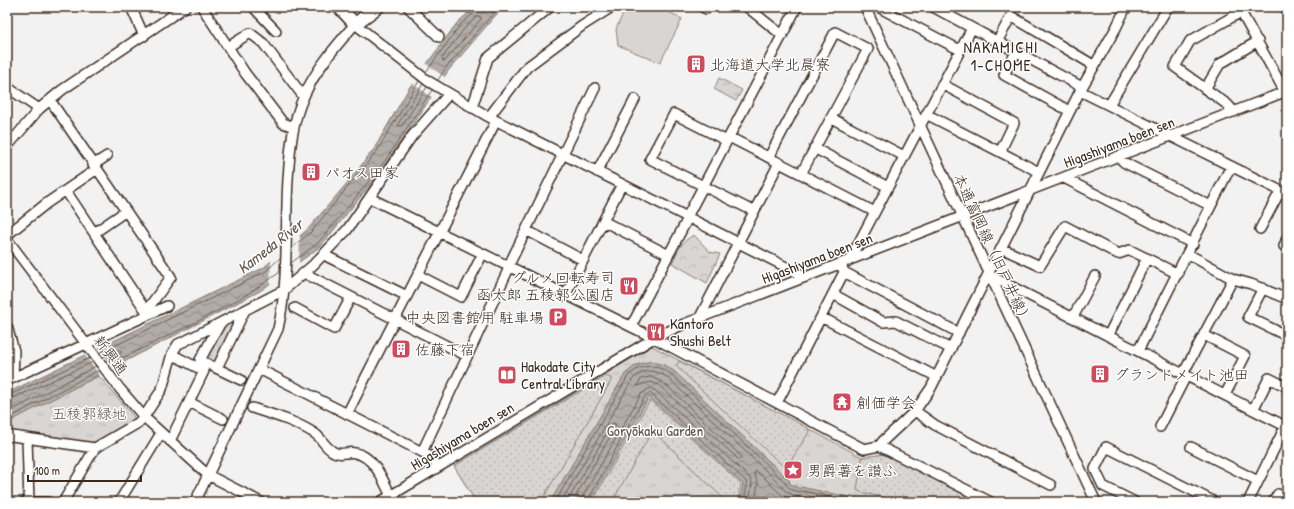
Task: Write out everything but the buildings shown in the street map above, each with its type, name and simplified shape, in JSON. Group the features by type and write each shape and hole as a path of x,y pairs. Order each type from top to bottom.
{"main road":[{"path":"339,7 354,24"},
{"path":"354,24 365,7"},
{"path":"354,24 378,7"}],"street":[{"path":"7,147 40,109 50,100 185,7"},
{"path":"202,7 245,73 283,123 294,127"},
{"path":"258,7 255,9 276,31"},
{"path":"408,7 439,36"},
{"path":"472,108 488,58 550,7"},
{"path":"347,414 439,233 492,119 527,67 582,26 612,7"},
{"path":"702,7 706,9 707,7"},
{"path":"747,7 782,35"},
{"path":"630,326 797,7"},
{"name":"本通富岡線（旧戸井線）","path":"865,7 920,126 964,216 989,274 1096,502"},
{"path":"878,7 960,50"},
{"path":"933,7 1109,105 1170,137 1285,192"},
{"path":"879,446 914,412 937,377 1081,89 1116,28 1125,7"},
{"path":"1109,105 1168,7"},
{"path":"1284,7 1287,11"},
{"path":"133,8 144,36"},
{"path":"1234,112 1228,105 1175,68 1190,41 1241,12 1286,91"},
{"path":"997,42 1011,16 1090,63"},
{"path":"195,502 278,330 285,286 290,152 294,127 303,96 322,64 354,24 413,70 472,108 806,277"},
{"path":"777,403 833,294 845,266 972,28"},
{"path":"769,157 835,32 868,49 801,174"},
{"path":"228,47 250,33 263,43 303,96"},
{"path":"1205,90 1220,64 1258,41"},
{"path":"1016,52 1004,76 1064,108"},
{"path":"942,84 1014,123 1000,152"},
{"path":"7,87 40,109"},
{"path":"422,452 508,267 564,155 595,88"},
{"name":"Higashiyama boen sen","path":"380,502 654,338 806,277 845,266 964,216 1286,91"},
{"path":"63,502 95,448 138,423 144,417 162,389 170,357 175,348 185,340 220,324 245,310 304,273 340,238 370,198 412,136 447,93"},
{"path":"597,172 636,99"},
{"path":"50,100 171,277 145,314"},
{"path":"755,210 747,208 650,159 674,114 769,157 875,212"},
{"path":"926,114 1039,172"},
{"path":"831,118 904,156"},
{"path":"814,148 888,187"},
{"path":"7,235 66,191 107,156"},
{"path":"1118,157 1125,163 1211,206"},
{"path":"699,319 779,163"},
{"path":"1138,351 1198,236 1198,231 1231,166"},
{"path":"1064,178 1193,244"},
{"path":"565,296 622,184"},
{"path":"66,191 94,232 145,314"},
{"path":"1260,229 1277,197 1285,192"},
{"path":"370,198 565,296 654,338 864,449 879,446 991,502"},
{"path":"94,232 126,211"},
{"path":"603,221 664,253"},
{"path":"1002,248 1040,266 1065,226 1118,254 1130,250 1178,274"},
{"path":"526,230 583,260"},
{"name":"新興通","path":"7,239 109,374 144,417 208,475 261,502"},
{"path":"1188,254 1233,279 1263,288 1287,299"},
{"path":"328,257 407,296"},
{"path":"1108,336 1147,258"},
{"path":"418,274 462,297 480,259"},
{"path":"845,266 959,333"},
{"path":"304,273 467,356"},
{"path":"989,274 1286,426 1248,502"},
{"path":"1073,317 1095,276"},
{"path":"1160,427 1184,375 1233,279"},
{"path":"1263,288 1248,317 1287,336"},
{"path":"833,294 883,322 896,321 951,349"},
{"path":"295,308 334,329 351,297"},
{"path":"10,379 86,344 145,314 167,306"},
{"path":"217,368 245,310"},
{"path":"821,317 937,377"},
{"path":"170,441 189,402 202,365 220,324"},
{"path":"7,326 14,350 10,379"},
{"path":"1204,335 1245,356 1225,395"},
{"path":"177,356 202,365 217,368 241,380"},
{"path":"259,369 433,458 437,467"},
{"path":"1253,410 1269,378 1287,387"},
{"path":"189,402 223,419"},
{"path":"252,408 290,420 315,434 328,449 335,453 353,452 365,457 376,468 391,496"},
{"path":"914,412 935,425 1051,485"},
{"path":"119,502 161,433"},
{"path":"7,437 12,436 95,448"},
{"path":"27,439 29,502"},
{"path":"1135,502 1103,486 1098,477 1095,469 1106,447 1214,502"},
{"path":"1191,447 1258,481"},
{"path":"1086,482 1098,477"},
{"path":"1273,502 1278,494 1287,500"},
{"path":"25,502 48,502"}],"green space":[{"path":"626,7 660,7 682,19 660,63 618,45 616,29"},
{"path":"719,78 742,90 736,101 714,89"},
{"path":"694,235 710,252 720,254 707,283 672,263 683,243"},
{"path":"238,319 216,364 204,358 220,326"},
{"name":"Goryōkaku Garden","path":"652,346 862,457 886,454 978,502 476,502 454,466"},
{"path":"679,361 808,428 809,432 792,459 783,466 676,366"},
{"name":"五稜郭緑地","path":"99,376 134,417 133,422 93,443 7,432 7,419"},
{"path":"606,376 611,378 611,381 541,502 476,502 454,466"},
{"path":"650,400 740,483 741,486 737,502 724,502 724,499 655,433 651,433 612,502 592,502"},
{"path":"886,454 978,502 905,502 860,492 857,490 862,457"}],"water":[{"path":"475,7 505,7 495,16 448,71 390,160 321,246 260,291 7,423 7,393 263,268 308,229 374,149 409,88 457,23"},
{"path":"651,361 664,365 674,371 790,481 789,483 800,489 801,487 873,502 740,502 743,484 649,397 590,502 550,502 625,374 636,365"}],"pier":[{"path":"425,63 446,78 433,98 410,82"},
{"path":"300,233 299,264 270,286 271,259"},
{"path":"98,347 115,369 100,376 84,354"}],"place":[{"name":"北海道大学北晨寮","path":"696,64"},
{"name":"パオス田家","path":"311,172"},
{"name":"グルメ回転寿司 函太郎 五稜郭公園店","path":"629,286"},
{"name":"中央図書館用 駐車場","path":"558,317"},
{"name":"Kantoro Shushi Belt","path":"656,332"},
{"name":"佐藤下宿","path":"401,349"},
{"name":"グランドメイト池田","path":"1100,374"},
{"name":"Hakodate City Central Library","path":"507,375"},
{"name":"創価学会","path":"842,402"},
{"name":"男爵薯を讃ふ","path":"793,470"}],"district":[{"name":"NAKAMICHI 1-CHOME","path":"1001,56"}],"water label":[{"name":"Kameda River","path":"270,246"}]}
